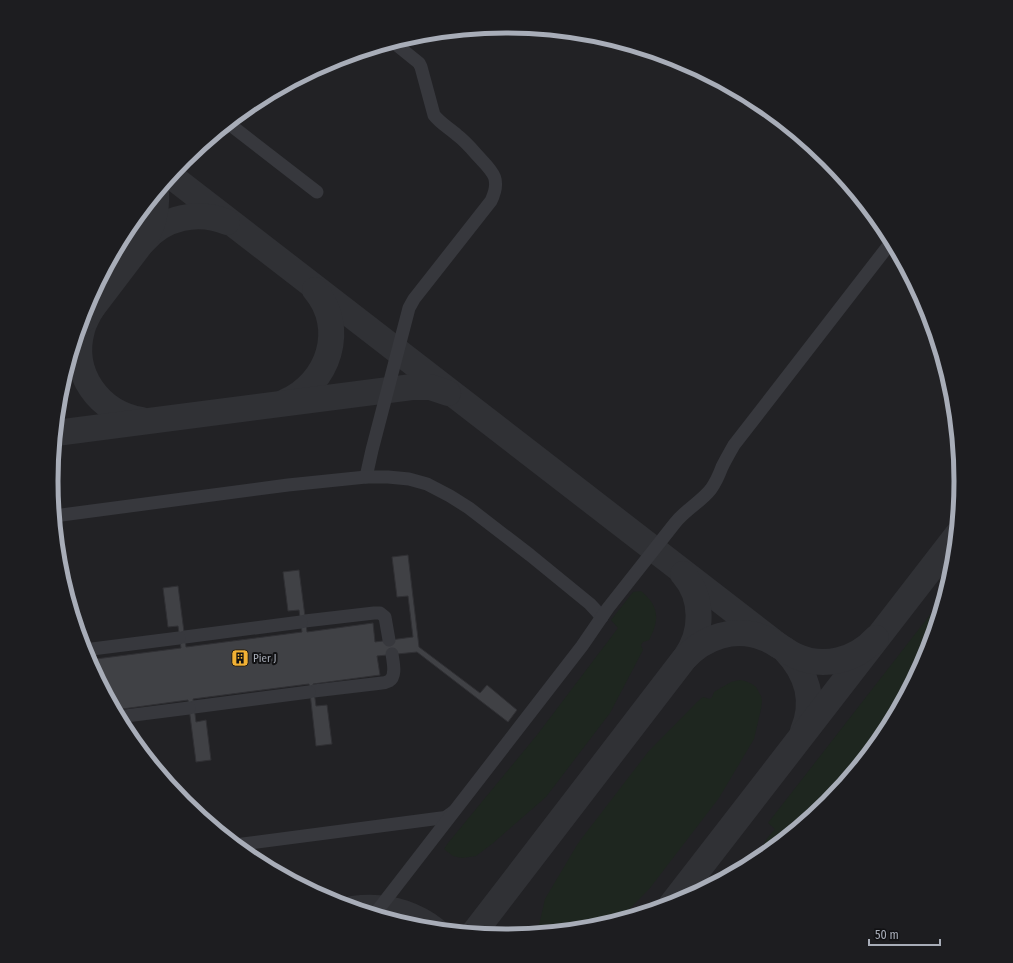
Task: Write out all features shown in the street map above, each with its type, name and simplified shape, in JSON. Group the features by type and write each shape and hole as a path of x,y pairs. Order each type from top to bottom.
{"lane":[{"path":"366,477 409,308 414,299 491,201 495,193 496,186 494,175 490,169 466,142 434,115 419,63 398,46"},
{"path":"232,127 317,192"},
{"path":"377,911 682,514 699,501 711,489 734,445 888,246"},
{"path":"59,515 288,485 366,477 409,479 427,484 450,496 486,521 590,604 602,617"},
{"path":"91,649 380,613 385,616 389,640"},
{"path":"124,716 382,683 389,681 394,672 392,654"},
{"path":"243,844 441,818 456,810"}],"shaded area":[{"path":"477,34 536,34 565,37 623,48 651,57 705,79 731,93 780,126 802,144 824,164 862,208 895,257 909,283 921,310 940,365 951,423 955,482 951,540 940,598 931,626 909,680 895,706 862,755 844,777 824,799 780,837 731,870 705,884 678,896 623,915 565,926 536,929 506,930 448,926 390,915 362,906 308,884 282,870 233,837 211,819 189,799 151,755 118,706 104,680 92,653 73,598 62,540 59,511 59,452 62,423 73,365 82,337 104,283 118,257 151,208 169,186 189,164 233,126 282,93 308,79 335,67 390,48 448,37"},
{"path":"641,591 651,602 656,613 655,626 649,640 643,642 641,645 643,650 610,713 546,797 476,856 462,858 453,856 444,849 448,843 537,735 618,628 611,620 633,592"},
{"path":"938,605 921,653 909,680 895,706 862,755 824,799 780,837 760,851 767,838 775,829 768,823"},
{"path":"740,680 752,684 756,687 761,696 761,709 754,739 719,798 650,888 624,915 565,926 538,929 545,899 577,845 648,752 697,702 703,697 710,699 714,692 731,682"}],"building":[{"name":"Pier J","path":"408,555 419,647 480,693 487,685 517,710 508,722 417,652 377,656 380,675 313,684 316,706 327,705 332,744 316,746 309,684 193,699 196,722 206,720 211,760 196,762 188,700 120,709 95,659 181,648 178,626 168,627 163,588 178,586 186,647 302,632 299,610 288,611 283,572 299,570 307,632 373,623 375,642 413,637 408,596 397,597 392,557"}],"taxiway":[{"path":"175,179 779,646"},
{"path":"94,306 147,236 152,226 156,202"},
{"path":"143,242 151,233 182,218 193,216 205,217 216,218 227,222"},
{"path":"285,402 300,393 313,382 322,368 328,353 331,337 330,321 325,305 315,290"},
{"path":"79,346 80,361 84,376 91,388 101,400 113,409 127,416 142,420"},
{"path":"61,432 412,387 430,387 448,393"},
{"path":"678,896 950,544"},
{"path":"683,574 690,583 695,594 699,616 695,638 685,658"},
{"path":"477,929 684,659 692,651 710,640 721,636 742,633 768,640 792,654 807,660 828,662 849,657 868,646 876,638"},
{"path":"785,650 799,668 807,688 809,708 803,731"},
{"path":"368,908 396,911 424,922"}],"place":[{"name":"Pier J","path":"240,658"}]}
